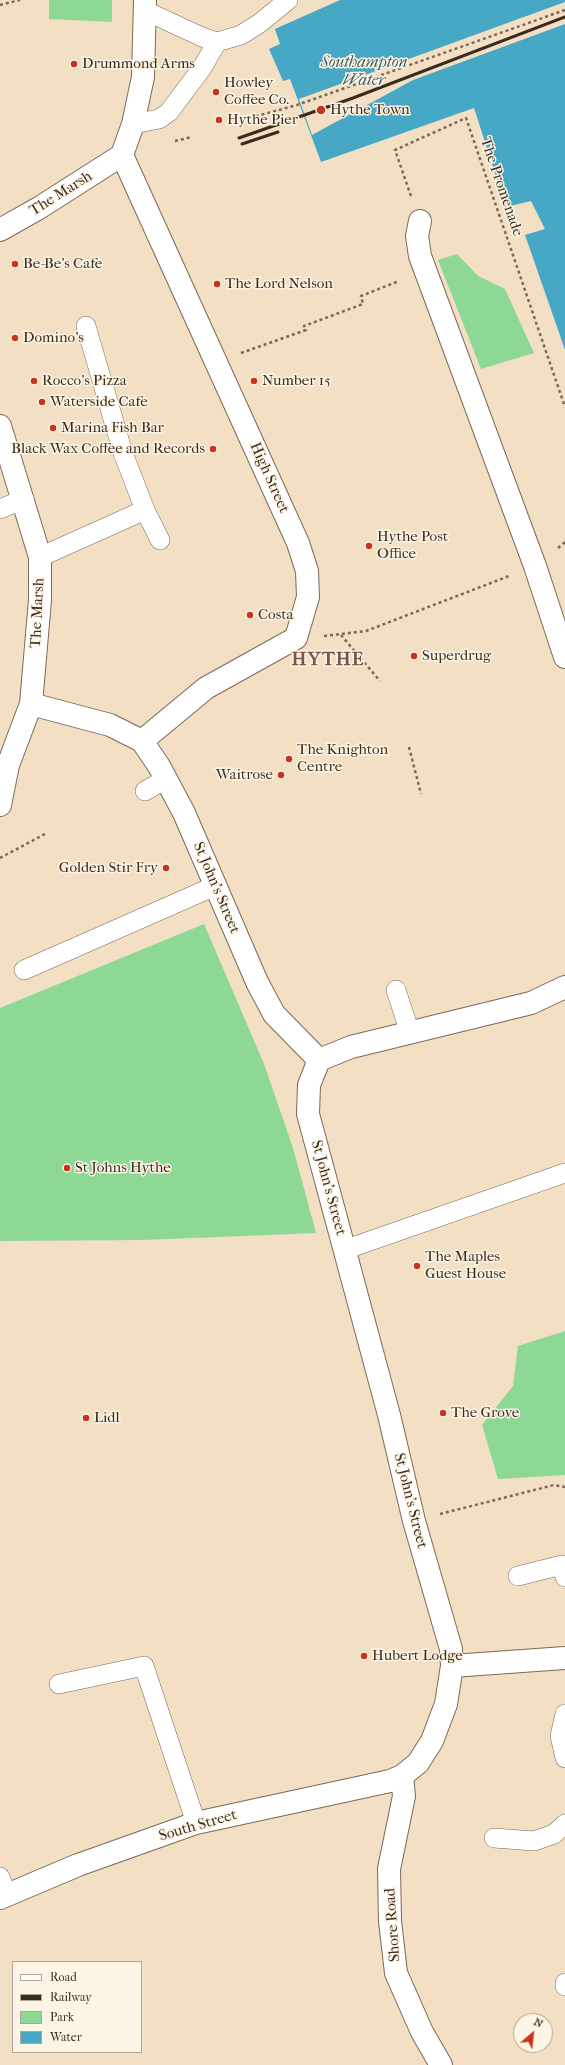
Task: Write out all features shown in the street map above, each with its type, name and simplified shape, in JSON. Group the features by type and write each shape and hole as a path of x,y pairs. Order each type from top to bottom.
{"street":[{"path":"122,156 133,124 143,77 146,6"},
{"name":"The Marsh","path":"0,230 122,156"},
{"name":"High Street","path":"122,156 298,543 307,571 308,597 296,638"},
{"path":"420,221 417,236 420,256 535,566 565,657"},
{"name":"The Marsh","path":"0,426 24,499 40,557 40,600 31,704 8,765 0,802"},
{"path":"31,704 110,725 142,740 206,688 296,638"},
{"name":"St John's Street","path":"142,740 160,766 184,813 257,982 274,1014 319,1060 309,1085 308,1114 389,1415 414,1521 451,1649 452,1666 446,1704 432,1740 418,1763 402,1776"},
{"path":"319,1060 351,1047 531,1003 565,987"},
{"path":"452,1666 565,1658"},
{"name":"South Street","path":"2,1890 196,1823 390,1780 402,1776"},
{"name":"Shore Road","path":"402,1776 404,1796 389,1869 390,1921 396,1973 422,2032 441,2065"}],"lane":[{"path":"146,6 202,37 217,42 241,35 260,23 288,0"},
{"path":"133,124 159,119 169,112 202,68 217,42"},
{"path":"86,326 123,453 145,510 160,540"},
{"path":"0,509 24,499"},
{"path":"40,557 145,510"},
{"path":"145,791 166,779"},
{"path":"24,970 215,886"},
{"path":"396,990 410,1032"},
{"path":"344,1250 565,1173"},
{"path":"518,1576 562,1565 565,1577"},
{"path":"59,1684 144,1666 196,1823"},
{"path":"565,1714 560,1736 565,1758"},
{"path":"494,1838 534,1841 554,1834 565,1824"}],"path":[{"path":"0,5 20,0"},
{"path":"250,118 297,106 565,10"},
{"name":"The Promenade","path":"420,221 395,150 466,118 565,407"},
{"path":"216,363 306,330 304,326 363,304 360,296 426,270"},
{"path":"296,638 341,635 366,631 535,566"},
{"path":"341,635 380,681"},
{"path":"409,747 421,794"},
{"path":"0,858 45,834"},
{"path":"414,1521 554,1485 565,1487"}],"green space":[{"path":"49,0 112,0 112,22 49,19"},
{"path":"457,254 478,276 505,289 534,353 481,369 438,260"},
{"path":"204,924 264,1064 293,1148 316,1233 143,1240 0,1241 0,1008"},
{"path":"565,1331 565,1475 498,1479 482,1425 513,1386 518,1346"}],"water":[{"name":"Southampton Water","path":"340,0 565,0 565,350 525,235 545,229 531,201 506,207 474,108 321,162 290,79 283,81 269,49 280,44 275,29"}],"pier":[{"name":"Hythe Pier","path":"565,2 565,24 413,80 312,135 299,99"}],"railway":[{"path":"239,138 353,98 565,17"},
{"path":"242,144 278,132"}],"place":[{"name":"Drummond Arms","path":"74,64"},
{"name":"Howley Coffee Co.","path":"216,92"},
{"name":"Hythe Town","path":"321,110"},
{"name":"Hythe Pier","path":"219,120"},
{"name":"Be-Be's Cafe","path":"15,264"},
{"name":"The Lord Nelson","path":"217,284"},
{"name":"Domino's","path":"15,338"},
{"name":"Rocco's Pizza","path":"34,381"},
{"name":"Number 15","path":"254,381"},
{"name":"Waterside Cafe","path":"42,402"},
{"name":"Marina Fish Bar","path":"53,428"},
{"name":"Black Wax Coffee and Records","path":"213,449"},
{"name":"Hythe Post Office","path":"369,546"},
{"name":"Costa","path":"250,615"},
{"name":"Superdrug","path":"414,656"},
{"name":"The Knighton Centre","path":"289,759"},
{"name":"Waitrose","path":"281,775"},
{"name":"Golden Stir Fry","path":"166,868"},
{"name":"St Johns Hythe","path":"67,1168"},
{"name":"The Maples Guest House","path":"417,1266"},
{"name":"The Grove","path":"443,1413"},
{"name":"Lidl","path":"86,1418"},
{"name":"Hubert Lodge","path":"364,1656"}],"district":[{"name":"HYTHE","path":"328,660"}]}
